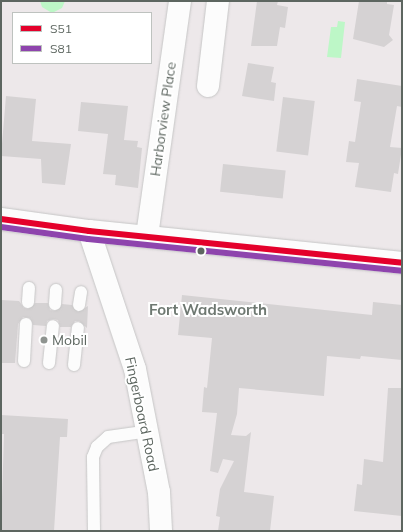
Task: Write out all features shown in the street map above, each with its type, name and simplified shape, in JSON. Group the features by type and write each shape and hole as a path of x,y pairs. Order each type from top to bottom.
{"street":[{"name":"Harborview Place","path":"147,236 180,1"},
{"path":"208,86 218,1"},
{"path":"1,219 89,231 402,263"},
{"name":"Fingerboard Road","path":"89,231 135,369 148,431 158,492 161,531"}],"lane":[{"path":"28,302 29,288"},
{"path":"55,304 56,290"},
{"path":"79,305 80,292"},
{"path":"24,361 26,324"},
{"path":"49,363 53,326"},
{"path":"74,365 78,328"},
{"path":"94,531 93,457 97,447 108,437 148,431"}],"shaded area":[{"path":"40,1 65,1 62,8 54,12 50,12 42,7"},
{"path":"338,21 345,22 341,58 327,57 331,27 337,27"}],"building":[{"path":"257,1 278,1 277,5 288,7 285,28 280,27 277,46 251,46"},
{"path":"359,1 387,1 387,4 394,5 389,35 393,40 384,47 353,39"},
{"path":"248,63 274,67 271,82 276,83 274,101 242,96"},
{"path":"357,79 402,86 402,107 397,106 390,147 402,148 398,174 394,173 391,192 355,187 359,163 346,162 349,141 355,142 361,102 354,101"},
{"path":"6,96 36,99 32,141 71,144 65,185 42,183 41,159 1,156"},
{"path":"283,97 315,101 308,155 276,152"},
{"path":"81,102 128,106 124,140 138,141 137,147 142,148 138,188 115,185 116,175 103,174 108,134 78,131"},
{"path":"223,164 286,171 283,198 220,192"},
{"path":"182,295 372,315 373,302 402,305 402,360 361,356 360,359 327,356 324,396 239,388 237,414 231,435 246,436 251,432 244,492 274,496 270,531 218,531 220,517 216,516 220,489 234,461 223,459 218,473 210,471 217,413 202,412 204,387 207,388 212,338 178,335"},
{"path":"1,300 19,301 24,308 28,309 35,303 48,303 50,310 55,311 62,304 72,305 78,312 88,306 87,328 79,321 75,321 71,327 60,327 58,320 53,319 47,321 46,326 33,325 30,318 23,317 18,324 15,363 1,363"},
{"path":"388,388 402,388 402,516 354,511 357,484 362,485 364,459 383,462"},
{"path":"1,415 68,419 67,437 60,437 54,531 1,531 4,434 1,434"}],"transit line":[{"name":"S51","path":"1,219 89,231 402,263"},
{"name":"S81","path":"1,227 88,239 401,271"}],"place":[{"name":"Mobil","path":"44,340"}],"district":[{"name":"Fort Wadsworth","path":"208,310"}]}
